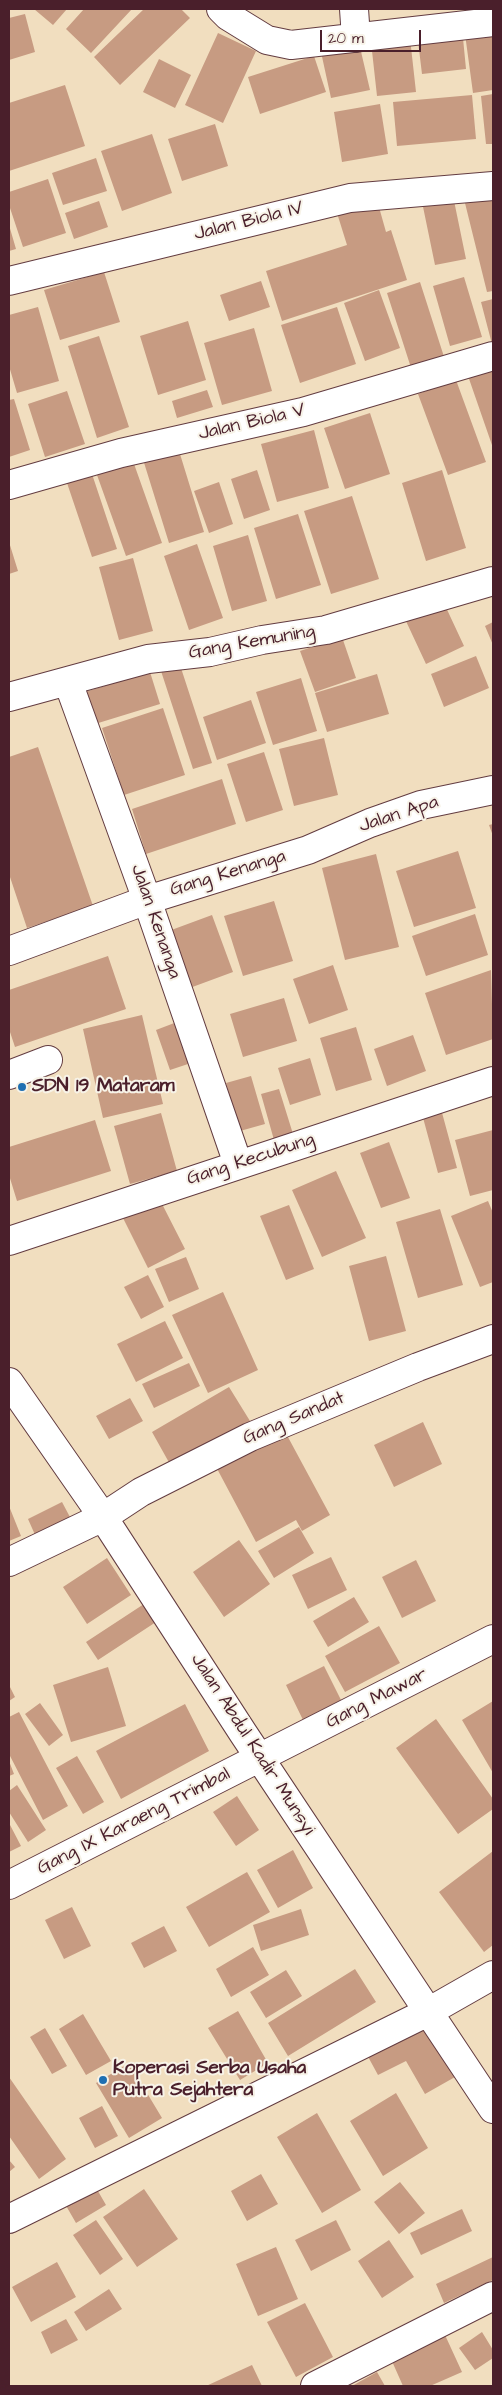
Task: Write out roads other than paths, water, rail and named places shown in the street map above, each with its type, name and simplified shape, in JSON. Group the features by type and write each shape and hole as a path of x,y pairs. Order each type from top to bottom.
{"street":[{"path":"221,9 228,16 267,40 291,45 493,22"},
{"path":"354,9 356,38"},
{"name":"Jalan Biola IV","path":"9,281 350,198 493,186"},
{"name":"Jalan Biola V","path":"9,485 121,453 303,412 493,356"},
{"name":"Gang Kemuning","path":"9,697 148,659 210,652 262,640 326,630 493,581"},
{"name":"Jalan Kenanga","path":"68,682 148,900 238,1164"},
{"name":"Jalan Apa","path":"308,850 370,823 421,805 493,790"},
{"name":"Gang Kenanga","path":"9,951 148,900 308,850"},
{"path":"9,1075 48,1060"},
{"name":"Gang Kecubung","path":"9,1241 493,1081"},
{"name":"Gang Sandat","path":"9,1562 103,1517 141,1492 250,1436 418,1367 493,1339"},
{"name":"Jalan Abdul Kadir Munsyi","path":"9,1382 103,1517 260,1759 493,2109"},
{"name":"Gang Mawar","path":"260,1759 493,1639"},
{"name":"Gang IX Karaeng Trimbal","path":"9,1886 260,1759"},
{"path":"9,2219 428,2012 493,1976"},
{"path":"314,2386 493,2296"}],"place":[{"name":"SDN 19 Mataram","path":"22,1087"},
{"name":"Koperasi Serba Usaha Putra Sejahtera","path":"103,2080"}]}
